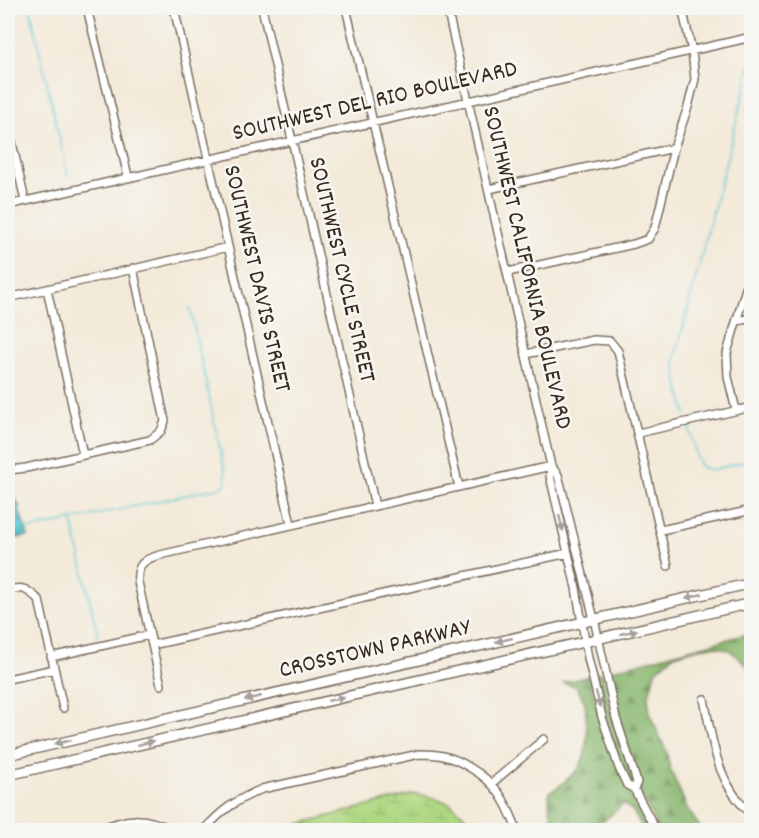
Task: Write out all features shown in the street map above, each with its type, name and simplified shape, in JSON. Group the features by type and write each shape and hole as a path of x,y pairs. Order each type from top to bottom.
{"main road":[{"name":"CROSSTOWN PARKWAY","path":"8,755 752,583"},
{"name":"CROSSTOWN PARKWAY","path":"8,775 752,603"}],"street":[{"path":"87,8 128,176"},
{"name":"SOUTHWEST DAVIS STREET","path":"174,8 291,525"},
{"name":"SOUTHWEST CYCLE STREET","path":"262,8 375,506"},
{"path":"346,8 459,487"},
{"path":"447,9 462,8"},
{"path":"508,272 648,239 655,228 674,148 695,79 692,51 682,8"},
{"name":"SOUTHWEST CALIFORNIA BOULEVARD","path":"447,9 551,466 550,476 602,717 619,768 627,785 634,789 652,829"},
{"name":"SOUTHWEST DEL RIO BOULEVARD","path":"8,204 752,37"},
{"path":"8,124 25,201"},
{"path":"489,189 674,148"},
{"path":"8,298 228,247"},
{"path":"8,469 26,468 150,440 160,431 165,421 133,268"},
{"path":"736,410 728,377 727,353 752,268"},
{"path":"47,289 83,455"},
{"path":"737,321 752,318"},
{"path":"526,354 594,340 610,342 618,351 668,566"},
{"path":"638,433 752,407"},
{"path":"162,686 138,582 139,568 153,557 551,466"},
{"name":"SOUTHWEST CALIFORNIA BOULEVARD","path":"551,466 558,475 562,490 616,718 637,782 634,789"},
{"path":"661,530 752,510"},
{"path":"152,645 568,553"},
{"path":"8,590 19,587 29,591 39,600 63,708"},
{"path":"51,657 149,635"},
{"path":"8,679 54,669"},
{"path":"704,699 722,775 731,793 752,815"},
{"path":"492,783 544,739"},
{"path":"204,831 221,813 240,799 262,789 419,754 441,755 456,760 492,783 503,798 517,831"},
{"path":"98,831 127,820 152,822 171,831"}],"green space":[{"path":"751,633 751,681 748,667 737,656 727,649 714,646 674,655 655,672 648,699 651,717 688,810 702,830 659,830 638,789 640,783 619,718 608,671"},
{"path":"602,673 613,720 633,784 627,777 616,750 606,715 595,674"},
{"path":"589,676 599,718 649,825 643,829 633,811 623,804 594,830 555,830 549,804 549,792 579,769 585,754 587,735 585,703 576,686 562,683"},
{"path":"414,794 442,800 456,808 475,830 279,830 287,827"}],"water":[{"path":"8,497 15,499 19,505 28,536 8,540"}],"waterway":[{"path":"30,8 68,176"},
{"path":"686,414 677,379 675,358 752,61"},
{"path":"27,530 222,487 226,483 190,308"},
{"path":"689,426 698,462 702,467 711,470 752,460"},
{"path":"72,520 98,636"}]}
